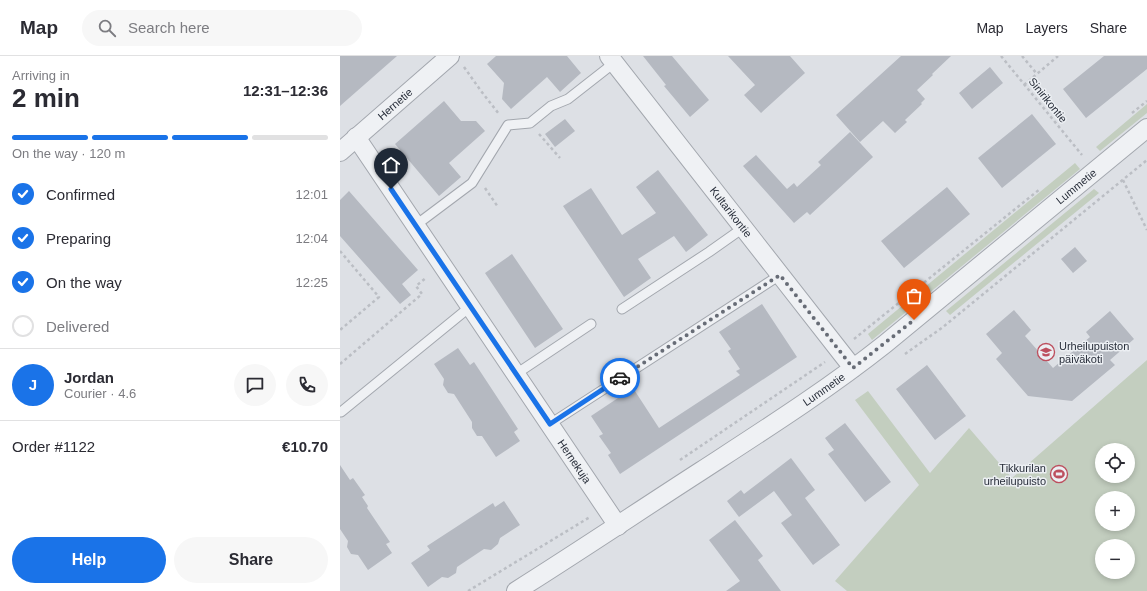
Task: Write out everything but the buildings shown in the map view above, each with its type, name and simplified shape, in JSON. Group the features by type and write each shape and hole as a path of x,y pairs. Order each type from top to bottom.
{"street":[{"name":"Hernetie","path":"340,152 455,59"},
{"name":"Kultarikontie","path":"611,59 853,368"},
{"name":"Lummetie","path":"516,591 780,420 853,368 891,339 1147,128"},
{"name":"Hernekuja","path":"356,138 618,526"}],"lane":[{"path":"416,226 472,183 508,126 530,123 551,106 568,99 611,59"},
{"path":"622,309 743,228"},
{"path":"550,424 780,275"},
{"path":"341,412 470,306"},
{"path":"516,374 591,324"}],"path":[{"name":"Sinirikontie","path":"1001,56 1082,155"},
{"path":"1022,56 1037,74"},
{"path":"1024,85 1058,56"},
{"path":"455,59 508,126"},
{"path":"1130,115 1147,101"},
{"path":"530,123 560,158"},
{"path":"1076,160 1087,151"},
{"path":"477,177 498,207"},
{"path":"1122,180 1147,230"},
{"path":"678,462 839,351 1046,185"},
{"path":"340,252 379,297 340,330"},
{"path":"340,364 422,294 416,286 432,272"},
{"path":"468,591 588,518 607,509"}],"green space":[{"path":"1147,104 1147,113 1100,151 1096,147"},
{"path":"1075,163 1080,169 872,340 868,334"},
{"path":"1094,189 1099,193 950,315 946,311"},
{"name":"Tikkurilan urheilupuisto","path":"1147,360 1147,591 847,591 835,581 919,485 855,400 868,391 930,473 969,428 1012,478"}],"way so far":[{"path":"620,378 780,275 853,368 876,352 914,320"}],"place":[{"name":"Urheilupuiston päiväkoti","path":"1046,352"},
{"name":"Tikkurilan urheilupuisto","path":"1059,474"}],"route":[{"path":"391,189 550,424 620,378"}]}
